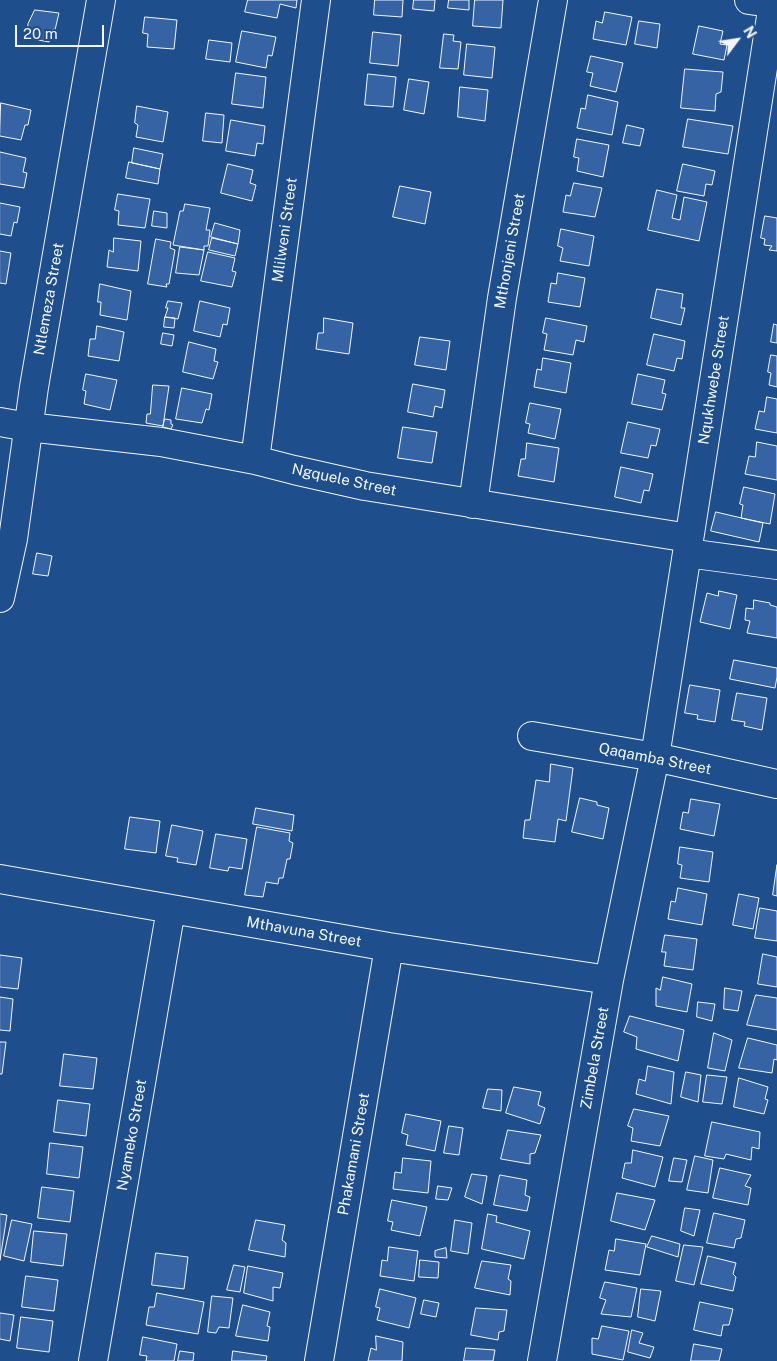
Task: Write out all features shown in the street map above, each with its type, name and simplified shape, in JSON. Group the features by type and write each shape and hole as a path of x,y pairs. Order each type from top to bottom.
{"street":[{"name":"Ntlemeza Street","path":"0,598 13,539 34,387 100,0"},
{"name":"Mlilweni Street","path":"255,460 316,0"},
{"name":"Mthonjeni Street","path":"472,504 502,298 553,0"},
{"name":"Nqukhwebe Street","path":"655,757 688,545 766,3"},
{"name":"Ngquele Street","path":"0,422 28,427 161,442 255,460 365,486 472,504 688,545 777,565"},
{"name":"Qaqamba Street","path":"532,736 655,757 777,784"},
{"name":"Zimbela Street","path":"542,1361 609,980 655,757"},
{"name":"Mthavuna Street","path":"0,879 389,947 609,980"},
{"name":"Nyameko Street","path":"93,1361 171,908"},
{"name":"Phakamani Street","path":"319,1361 389,947"}],"building":[{"path":"248,0 297,0 296,8 280,4 277,18 245,12"},
{"path":"375,0 403,0 402,17 374,15"},
{"path":"414,0 435,0 434,11 413,9"},
{"path":"449,0 469,0 469,10 448,8"},
{"path":"475,0 503,0 501,28 473,26"},
{"path":"35,10 59,13 55,30 53,29 49,42 27,38 28,24"},
{"path":"605,12 632,17 626,45 593,39 596,21 602,23"},
{"path":"145,17 177,20 174,49 147,47 148,34 143,33"},
{"path":"639,21 660,24 657,48 635,44"},
{"path":"699,26 723,31 720,44 727,45 724,60 693,54"},
{"path":"242,31 276,37 272,56 268,55 266,68 236,62"},
{"path":"373,32 401,35 398,66 370,63"},
{"path":"444,34 454,35 453,41 461,42 458,69 440,68"},
{"path":"209,40 232,43 230,62 206,59"},
{"path":"467,44 495,47 492,78 464,75"},
{"path":"591,56 623,63 616,92 590,86 593,73 587,72"},
{"path":"685,69 723,72 721,92 716,94 715,111 681,108"},
{"path":"236,73 266,77 263,108 232,104"},
{"path":"368,74 396,77 393,107 365,105"},
{"path":"409,79 429,82 424,114 404,110"},
{"path":"460,87 488,90 485,121 458,117"},
{"path":"588,95 618,102 612,135 577,128 581,108 585,109"},
{"path":"1,103 31,110 28,125 25,125 21,140 0,136"},
{"path":"137,106 168,112 163,142 136,137 138,125 135,123"},
{"path":"206,113 224,115 222,143 203,141"},
{"path":"688,119 733,126 728,154 683,147"},
{"path":"231,120 265,126 263,144 257,143 255,156 226,151"},
{"path":"627,125 644,129 640,146 623,143"},
{"path":"577,139 609,145 603,177 577,171 579,158 574,157"},
{"path":"134,148 163,154 160,169 132,163"},
{"path":"0,152 26,158 23,172 27,173 24,188 0,184"},
{"path":"129,162 160,169 158,184 126,178"},
{"path":"228,164 253,170 250,183 256,185 252,201 221,193"},
{"path":"683,164 715,171 712,185 706,184 704,196 677,191"},
{"path":"574,183 602,188 595,217 563,212 566,195 570,196"},
{"path":"400,186 431,192 425,224 393,217"},
{"path":"657,190 677,195 672,218 680,220 684,197 707,202 699,241 648,230"},
{"path":"118,194 150,199 145,228 118,225 119,211 115,210"},
{"path":"0,203 20,207 17,223 14,222 11,236 0,234"},
{"path":"185,204 210,208 206,230 210,230 208,246 204,246 204,250 173,245 180,211 183,211"},
{"path":"154,211 167,213 167,228 152,226"},
{"path":"765,216 777,218 777,251 769,250 772,246 764,245 765,239 761,238"},
{"path":"215,223 240,230 238,244 211,237"},
{"path":"561,229 594,236 589,266 560,261 563,248 558,246"},
{"path":"114,238 141,241 138,271 107,267 109,250 113,252"},
{"path":"212,238 238,244 235,256 209,250"},
{"path":"156,239 171,242 170,248 175,250 169,284 166,284 167,287 148,284"},
{"path":"180,247 204,250 199,275 176,273"},
{"path":"0,251 11,253 6,284 0,283"},
{"path":"208,252 235,258 232,271 236,272 232,287 201,281"},
{"path":"558,273 585,278 580,307 548,302 551,283 556,284"},
{"path":"100,284 131,291 127,320 100,315 101,302 98,302"},
{"path":"657,289 683,294 681,308 685,308 681,325 651,318"},
{"path":"168,301 182,303 178,319 165,317"},
{"path":"200,301 230,308 227,325 223,324 220,337 194,331"},
{"path":"165,317 175,318 174,328 164,327"},
{"path":"324,318 353,323 349,354 316,349 318,333 323,333"},
{"path":"546,318 587,326 584,342 576,340 573,355 544,350 547,334 543,333"},
{"path":"774,324 777,325 777,343 771,342"},
{"path":"97,326 124,332 119,361 88,356 90,339 95,339"},
{"path":"163,333 174,335 172,346 161,344"},
{"path":"654,334 685,341 682,359 677,358 674,371 647,365"},
{"path":"420,337 450,341 446,370 415,365"},
{"path":"189,342 216,349 214,361 218,362 213,379 183,372"},
{"path":"771,355 777,356 777,387 769,385 771,373 768,372"},
{"path":"543,358 571,363 566,393 534,387 537,369 541,370"},
{"path":"86,374 117,380 110,410 84,404 86,391 83,390"},
{"path":"638,374 665,380 662,393 666,394 662,410 632,404"},
{"path":"413,384 445,390 442,408 435,406 433,417 408,412"},
{"path":"153,385 169,386 163,426 146,423 147,414 150,414"},
{"path":"182,388 212,394 209,410 206,409 202,423 176,419"},
{"path":"767,397 777,399 777,433 755,429 759,411 764,412"},
{"path":"530,403 561,409 555,439 528,433 530,424 526,423"},
{"path":"165,419 171,420 173,425 171,429 163,427"},
{"path":"628,422 660,429 656,446 651,445 648,458 621,453"},
{"path":"403,427 437,432 432,463 398,458"},
{"path":"757,442 777,446 777,480 745,474 749,456 755,457"},
{"path":"527,443 559,448 554,482 518,476 521,459 525,459"},
{"path":"621,467 653,474 649,491 644,490 641,503 615,497"},
{"path":"744,487 775,494 770,524 741,518 743,505 740,504"},
{"path":"716,512 763,523 759,542 711,531"},
{"path":"37,553 52,556 48,576 33,574"},
{"path":"719,591 737,595 730,629 700,622 707,593 718,596"},
{"path":"754,600 770,603 770,605 777,607 777,638 747,633 750,621 745,620 746,608 753,609"},
{"path":"734,660 777,668 775,688 730,679"},
{"path":"690,685 720,690 715,722 697,719 698,715 685,713"},
{"path":"737,693 767,698 762,730 744,726 745,722 732,720"},
{"path":"551,764 573,768 566,821 558,819 555,842 523,838 525,820 530,820 536,780 549,782"},
{"path":"580,798 597,802 597,805 609,808 603,839 572,832"},
{"path":"691,799 720,804 714,836 680,829 683,812 688,813"},
{"path":"256,808 294,815 292,831 253,824"},
{"path":"130,817 160,821 156,853 125,849"},
{"path":"172,825 203,831 196,865 177,862 178,858 166,856"},
{"path":"257,827 290,833 289,841 293,843 290,859 287,859 283,878 279,878 278,884 266,882 263,897 245,895"},
{"path":"216,834 247,839 242,869 229,867 228,871 210,868"},
{"path":"680,847 713,852 709,882 680,878 682,865 678,864"},
{"path":"777,865 777,896 773,895"},
{"path":"678,888 707,894 702,925 668,919 671,901 675,902"},
{"path":"739,894 759,898 753,929 733,925"},
{"path":"760,908 777,911 777,941 755,938"},
{"path":"665,935 697,939 693,970 664,966 666,952 662,952"},
{"path":"763,954 777,957 777,987 758,984"},
{"path":"0,955 22,958 18,989 0,987"},
{"path":"663,977 692,984 687,1012 656,1006 656,988 660,990"},
{"path":"725,988 742,991 738,1011 724,1009"},
{"path":"756,995 777,998 777,1030 747,1025"},
{"path":"0,997 13,999 10,1031 0,1030"},
{"path":"698,1002 715,1004 712,1021 697,1017"},
{"path":"630,1016 684,1030 678,1061 636,1049 637,1037 624,1032"},
{"path":"714,1033 732,1040 725,1071 708,1068"},
{"path":"748,1038 777,1045 777,1060 774,1059 772,1073 739,1068"},
{"path":"0,1042 6,1042 2,1074 0,1074"},
{"path":"64,1054 97,1058 93,1089 60,1086"},
{"path":"648,1066 674,1072 671,1104 636,1094 639,1079 645,1081"},
{"path":"686,1072 701,1075 698,1102 681,1097"},
{"path":"707,1075 727,1077 722,1104 703,1102"},
{"path":"739,1078 768,1087 765,1099 768,1100 764,1114 734,1107"},
{"path":"514,1087 541,1092 538,1105 545,1108 540,1124 506,1113"},
{"path":"488,1089 502,1090 501,1111 483,1108"},
{"path":"58,1100 90,1104 86,1136 54,1132"},
{"path":"634,1109 669,1116 660,1146 631,1141 633,1128 628,1126"},
{"path":"406,1114 441,1121 435,1151 406,1145 408,1135 402,1133"},
{"path":"712,1122 760,1132 759,1149 752,1147 751,1160 726,1154 724,1159 705,1156"},
{"path":"449,1126 463,1128 459,1155 444,1153"},
{"path":"508,1130 541,1135 535,1153 530,1154 530,1164 501,1159"},
{"path":"50,1143 83,1147 79,1178 47,1174"},
{"path":"633,1150 663,1157 655,1187 622,1178 625,1163 631,1163"},
{"path":"695,1156 713,1160 708,1193 687,1190"},
{"path":"403,1158 431,1161 428,1193 393,1189 395,1172 401,1173"},
{"path":"674,1158 687,1160 682,1182 669,1181"},
{"path":"720,1168 751,1175 745,1186 751,1188 748,1205 713,1198"},
{"path":"472,1174 487,1176 482,1204 465,1197"},
{"path":"500,1175 527,1180 525,1195 530,1197 527,1211 494,1205"},
{"path":"438,1186 452,1188 448,1200 436,1199"},
{"path":"42,1187 74,1191 70,1222 38,1218"},
{"path":"617,1193 655,1200 645,1230 611,1221"},
{"path":"392,1200 427,1207 420,1236 391,1230 393,1222 388,1221"},
{"path":"685,1208 700,1210 694,1236 681,1231"},
{"path":"714,1213 745,1220 741,1238 736,1239 734,1248 707,1243"},
{"path":"0,1214 7,1215 0,1260"},
{"path":"488,1214 497,1216 496,1222 530,1231 524,1259 482,1249"},
{"path":"12,1220 32,1224 24,1261 4,1256"},
{"path":"256,1220 285,1225 282,1240 286,1243 285,1257 249,1250"},
{"path":"455,1220 472,1223 468,1254 451,1251"},
{"path":"34,1231 67,1234 63,1266 31,1262"},
{"path":"652,1236 680,1244 678,1257 647,1247"},
{"path":"616,1239 646,1244 640,1275 605,1270 609,1250 614,1251"},
{"path":"684,1245 703,1247 694,1285 676,1281"},
{"path":"389,1247 418,1251 414,1281 380,1276 382,1260 387,1261"},
{"path":"446,1248 447,1258 435,1257 435,1251"},
{"path":"156,1253 188,1257 184,1289 152,1285"},
{"path":"708,1256 736,1263 733,1274 736,1277 733,1291 701,1284"},
{"path":"420,1260 439,1262 438,1278 419,1277"},
{"path":"482,1261 511,1265 508,1279 511,1281 510,1295 475,1288"},
{"path":"234,1265 245,1267 240,1292 227,1290"},
{"path":"248,1266 283,1273 280,1288 273,1287 273,1301 244,1293"},
{"path":"26,1276 58,1280 54,1311 22,1307"},
{"path":"605,1282 637,1288 631,1317 601,1314 606,1300 600,1298"},
{"path":"380,1289 416,1298 409,1328 377,1320 380,1308 376,1307"},
{"path":"641,1289 661,1291 655,1321 638,1317"},
{"path":"157,1293 204,1302 198,1334 146,1325 149,1307 154,1307"},
{"path":"212,1296 233,1298 229,1328 219,1327 216,1333 208,1332"},
{"path":"424,1300 439,1303 436,1317 421,1314"},
{"path":"700,1302 733,1309 729,1325 723,1325 721,1336 694,1330"},
{"path":"243,1305 270,1312 267,1326 270,1327 268,1341 236,1336"},
{"path":"476,1308 507,1310 504,1331 499,1332 498,1340 471,1335"},
{"path":"0,1313 14,1315 10,1341 0,1339"},
{"path":"21,1317 53,1321 49,1352 17,1348"},
{"path":"602,1326 629,1331 623,1360 592,1354 592,1338 598,1339"},
{"path":"632,1330 643,1333 639,1343 654,1347 650,1358 628,1352"},
{"path":"376,1336 403,1342 402,1361 368,1361 371,1348 376,1350"},
{"path":"143,1337 177,1344 174,1361 146,1361 147,1356 140,1355"},
{"path":"694,1344 722,1349 719,1361 691,1361"},
{"path":"466,1348 495,1350 493,1361 464,1361"},
{"path":"180,1351 194,1353 193,1361 178,1361"},
{"path":"233,1351 267,1356 266,1361 232,1361"}]}
